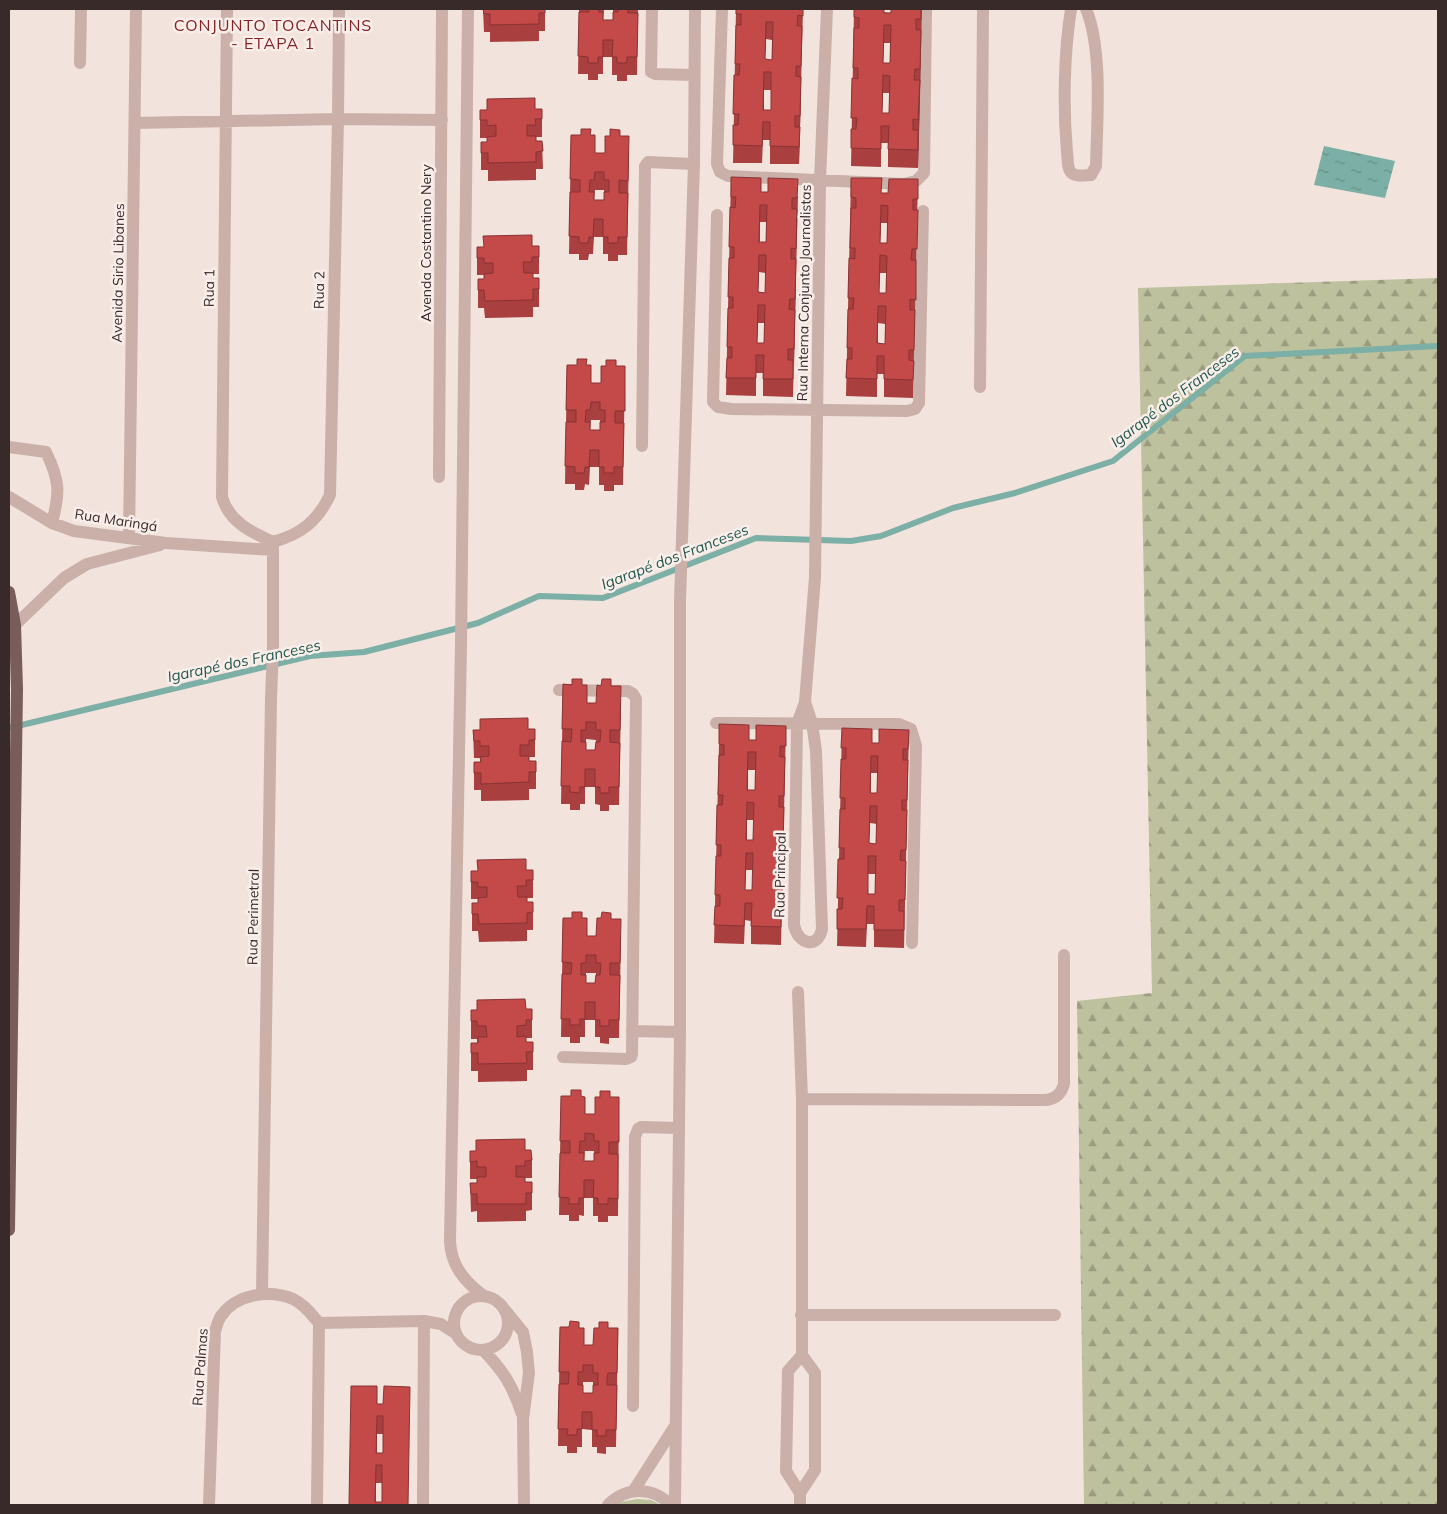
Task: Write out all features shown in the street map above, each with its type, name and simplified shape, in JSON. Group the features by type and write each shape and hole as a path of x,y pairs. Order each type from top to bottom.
{"main road":[{"path":"9,592 15,625 17,689 9,1230"}],"street":[{"path":"80,63 81,9"},
{"name":"Avenida Sirio Libanes","path":"129,538 136,9"},
{"name":"Rua 1","path":"227,9 222,498 224,507 232,518 273,546"},
{"name":"Rua 2","path":"273,546 296,534 312,522 324,508 330,496 338,119 338,9"},
{"name":"Avenda Costantino Nery","path":"439,477 442,9"},
{"path":"468,9 462,587 450,1252 461,1275 484,1296"},
{"path":"652,9 651,72 654,74 694,75"},
{"path":"673,1505 680,1032 680,601 694,164 695,9"},
{"path":"722,9 717,164 720,172 728,176 904,184 916,181 924,173 926,9"},
{"name":"Rua Interna Conjunto Journalistas","path":"815,577 820,181 827,9"},
{"path":"980,387 983,9"},
{"path":"1071,9 1066,56 1066,139 1069,169 1072,174 1078,176 1092,175 1096,166 1097,72 1092,22 1086,9"},
{"path":"135,123 338,119 442,120"},
{"path":"642,446 645,166 648,162 694,164"},
{"path":"717,215 713,402 718,406 731,409 906,411 915,409 919,403 923,210"},
{"path":"9,446 46,452 55,471 59,498 52,523"},
{"name":"Rua Maringá","path":"9,497 52,523 74,531 166,543 273,546"},
{"name":"Rua Maringá","path":"15,625 64,578 87,564 166,543"},
{"name":"Rua Perimetral","path":"262,1293 273,648 273,546"},
{"name":"Rua Principal","path":"805,702 812,723 816,751 822,929 820,935 814,941 803,941 799,937 794,925 797,724 805,702 815,577"},
{"path":"559,690 628,691 634,694 636,699 632,1054 629,1058 563,1057"},
{"path":"716,723 899,724 910,729 916,746 912,944"},
{"path":"802,1100 1046,1100 1055,1098 1062,1092 1064,1084 1064,954"},
{"path":"798,992 802,1100 802,1355 815,1373 815,1470 800,1499"},
{"path":"632,1031 680,1032"},
{"path":"633,1406 635,1137 638,1129 642,1127 679,1128"},
{"name":"Rua Palmas","path":"209,1505 215,1331 220,1316 230,1306 243,1299 262,1293 293,1299 307,1308 319,1323"},
{"path":"505,1310 508,1327 505,1336 493,1348 475,1350 467,1347 455,1333 453,1324 454,1314 459,1306 475,1296 484,1296 493,1298 500,1303 523,1332 529,1373 523,1419 524,1505"},
{"path":"801,1315 1055,1315"},
{"path":"317,1505 319,1323 424,1321 441,1324 455,1333"},
{"path":"423,1505 424,1321"},
{"path":"484,1350 499,1367 514,1390 523,1419"},
{"path":"800,1499 786,1471 788,1371 802,1355"},
{"path":"634,1490 675,1426"},
{"path":"608,1505 614,1499 634,1490 650,1491 673,1505"}],"green space":[{"path":"1438,278 1438,1505 1084,1505 1077,1001 1152,993 1138,288"},
{"path":"637,1499 651,1500 661,1505 614,1505"}],"water":[{"path":"1324,146 1395,161 1385,198 1314,185"}],"building":[{"path":"483,9 545,9 545,13 539,13 539,24 490,25 490,14 484,14"},
{"path":"589,9 599,9 599,12 603,12 603,20 613,20 613,12 618,12 618,9 628,9 628,13 638,13 637,57 627,57 627,63 617,63 617,57 612,57 613,40 603,40 603,57 598,57 598,63 588,63 588,57 578,56 579,12 589,12"},
{"path":"736,9 803,9 803,16 798,15 797,26 802,26 801,66 796,66 796,76 801,77 800,116 795,116 795,127 800,127 799,147 770,146 770,122 763,122 762,146 733,145 733,125 738,125 739,114 733,114 734,75 739,75 740,64 735,64 736,25 741,25 741,14 736,14","holes":["766,22 773,22 772,60 765,59","764,72 771,72 771,110 763,110"]},
{"path":"854,9 884,9 884,13 891,13 891,9 921,9 921,19 916,19 916,30 921,30 920,69 915,69 914,80 920,80 918,120 913,119 913,130 918,130 918,150 888,149 889,126 881,126 881,149 851,148 851,129 856,129 857,118 851,118 852,78 858,79 858,68 853,68 854,28 859,28 859,18 854,17","holes":["884,25 891,25 890,63 883,63","883,75 890,76 889,113 882,113"]},
{"path":"535,98 535,109 542,109 542,119 535,119 536,125 527,125 527,136 536,136 536,141 542,141 543,151 536,152 536,162 488,163 488,153 481,153 481,142 487,142 487,137 496,136 496,125 487,126 487,120 480,120 480,110 487,110 487,99"},
{"path":"581,129 591,129 590,135 595,135 595,153 605,153 605,136 610,136 610,129 620,130 620,136 629,136 628,181 619,180 619,193 628,193 627,237 618,237 618,243 608,243 608,237 603,237 603,219 594,219 593,237 589,237 588,243 579,243 579,237 569,236 570,192 580,192 580,180 570,179 571,135 581,135","holes":["595,172 604,172 604,180 609,180 609,192 604,192 604,200 594,200 594,192 589,192 590,180 594,180"]},
{"path":"731,177 761,178 761,192 768,192 768,178 798,179 797,198 792,198 792,209 797,209 796,249 791,248 791,259 796,259 795,299 790,299 789,309 795,310 794,349 788,349 788,360 793,360 793,379 763,379 764,355 756,355 756,378 726,378 727,358 732,358 732,347 727,347 728,308 733,308 733,297 728,297 729,258 734,258 734,247 729,247 730,207 735,208 736,197 731,197","holes":["760,205 767,205 766,242 759,242","759,255 766,255 765,293 758,292","758,305 765,305 764,343 757,343"]},
{"path":"851,178 882,178 881,193 888,193 889,179 918,179 918,199 913,199 913,210 918,210 917,249 912,249 911,260 916,260 916,300 910,299 910,310 915,310 914,350 909,350 909,360 914,361 913,380 884,379 884,356 877,356 877,379 846,378 847,359 852,359 852,348 847,348 848,309 853,309 854,298 848,298 849,258 855,259 855,248 850,248 851,208 856,208 856,198 851,197","holes":["881,205 888,206 887,243 880,243","880,255 887,256 886,293 879,293","878,306 886,306 885,344 877,343"]},
{"path":"532,235 532,246 539,246 539,257 532,257 532,262 523,262 524,273 533,273 533,278 539,278 539,289 533,289 533,300 485,301 484,290 478,290 478,279 484,279 484,274 493,273 493,263 484,263 484,258 477,258 477,247 484,247 483,236"},
{"path":"577,359 587,359 586,365 591,365 591,383 601,383 601,366 606,366 606,360 616,360 616,366 625,366 625,411 615,411 615,423 624,423 623,467 614,467 614,473 604,473 604,467 599,467 599,450 590,450 589,467 585,467 584,473 575,473 575,467 565,466 566,422 576,422 576,410 566,410 567,365 577,365","holes":["591,402 600,402 600,410 605,410 605,422 600,422 600,430 590,430 590,422 585,422 586,410 590,410"]},
{"path":"572,679 582,679 582,685 587,685 587,703 596,703 597,685 601,686 602,679 611,679 611,686 621,686 620,730 610,730 610,742 620,743 619,787 609,787 609,793 600,793 600,787 595,787 595,769 585,769 585,787 580,787 580,793 570,792 570,786 561,786 562,741 571,742 572,729 562,729 563,684 572,685","holes":["586,722 596,722 596,730 601,730 600,742 596,742 595,750 586,750 586,742 581,742 581,730 586,730"]},
{"path":"528,718 528,729 535,729 535,740 529,740 529,745 520,745 520,756 529,756 529,761 536,761 536,772 529,772 529,782 481,784 481,773 474,773 474,762 481,762 480,757 489,756 489,746 480,746 480,741 474,741 473,730 480,730 480,719"},
{"path":"719,724 749,725 749,740 756,740 756,725 786,726 786,746 780,746 780,757 785,757 784,796 779,796 779,807 784,807 783,846 778,846 778,857 783,857 782,897 777,896 776,907 781,907 781,927 751,926 752,903 745,903 744,926 714,925 715,906 720,906 720,895 715,895 716,856 721,856 721,845 716,845 717,805 722,805 723,795 718,795 719,755 724,755 724,745 719,744","holes":["748,752 756,752 755,790 747,790","747,802 754,803 753,840 746,840","746,853 753,853 752,890 745,890"]},
{"path":"842,728 872,729 872,743 879,743 879,729 909,730 908,749 903,749 903,760 908,760 907,800 902,800 902,810 907,810 906,850 901,850 900,860 906,861 905,900 899,900 899,911 904,911 904,930 874,930 874,906 867,906 866,929 837,929 837,909 842,909 843,898 837,898 838,859 844,859 844,848 839,848 840,809 845,809 845,798 840,798 841,759 846,759 846,748 841,748","holes":["871,756 878,756 877,793 870,793","870,806 877,806 876,844 869,843","868,856 876,856 875,894 868,894"]},
{"path":"526,859 526,870 533,870 533,880 526,880 526,886 517,886 518,897 527,897 527,902 533,902 533,912 527,913 527,923 479,924 478,914 472,914 472,903 478,903 478,898 487,897 487,887 478,887 478,882 471,882 471,871 478,871 477,860"},
{"path":"572,912 582,912 582,918 587,918 587,936 596,936 597,918 601,918 602,912 611,913 611,919 621,919 620,963 610,963 610,975 620,975 619,1020 609,1020 609,1026 600,1026 600,1020 595,1020 595,1002 585,1002 585,1019 580,1019 580,1025 570,1025 570,1019 561,1019 562,974 571,974 572,963 562,962 563,918 572,918","holes":["586,955 596,955 596,963 601,963 600,975 596,975 595,983 586,983 586,975 581,975 581,963 586,963"]},
{"path":"525,999 526,1009 532,1009 532,1020 526,1020 526,1025 517,1026 517,1037 526,1036 526,1042 533,1042 533,1052 526,1052 527,1063 478,1064 478,1053 471,1053 471,1043 478,1043 478,1037 487,1037 486,1026 477,1026 477,1021 471,1021 471,1010 477,1010 477,1000"},
{"path":"571,1090 581,1090 581,1096 585,1097 585,1114 595,1114 595,1097 600,1097 600,1091 610,1091 610,1097 619,1097 619,1142 609,1142 609,1154 618,1154 618,1199 608,1198 608,1204 598,1204 598,1198 593,1198 594,1180 584,1180 584,1198 579,1198 579,1204 569,1204 569,1198 559,1197 560,1153 570,1153 570,1141 560,1141 561,1096 571,1096","holes":["585,1133 594,1134 594,1141 599,1141 599,1153 594,1153 594,1161 584,1161 584,1153 579,1153 580,1141 585,1141"]},
{"path":"525,1139 525,1150 531,1150 532,1160 525,1161 525,1166 516,1166 516,1177 525,1177 525,1182 532,1182 532,1193 526,1193 526,1204 477,1204 477,1194 471,1194 470,1183 477,1183 477,1177 486,1177 486,1167 477,1167 477,1161 470,1162 470,1151 476,1151 476,1140"},
{"path":"570,1321 579,1322 579,1328 584,1328 584,1345 593,1345 594,1328 599,1328 599,1322 608,1322 608,1328 618,1328 617,1373 608,1373 607,1379 607,1385 617,1385 616,1430 606,1430 606,1436 597,1436 597,1430 592,1430 592,1412 582,1412 582,1429 577,1429 577,1435 567,1435 568,1429 558,1429 559,1384 568,1384 569,1378 569,1372 559,1372 560,1327 569,1327","holes":["583,1365 593,1365 593,1373 598,1373 598,1385 593,1385 593,1393 583,1393 583,1385 578,1385 578,1372 583,1372"]},
{"path":"351,1386 377,1386 377,1404 383,1404 384,1386 410,1387 408,1505 349,1505","holes":["377,1416 383,1416 383,1453 376,1453","376,1465 382,1465 382,1502 375,1502"]}],"waterway":[{"name":"Igarapé dos Franceses","path":"9,728 310,656 364,652 478,623 539,596 603,598 756,538 851,541 881,536 953,508 1015,493 1113,461 1245,356 1438,346"}],"district":[{"name":"CONJUNTO TOCANTINS - ETAPA 1","path":"273,34"}]}
